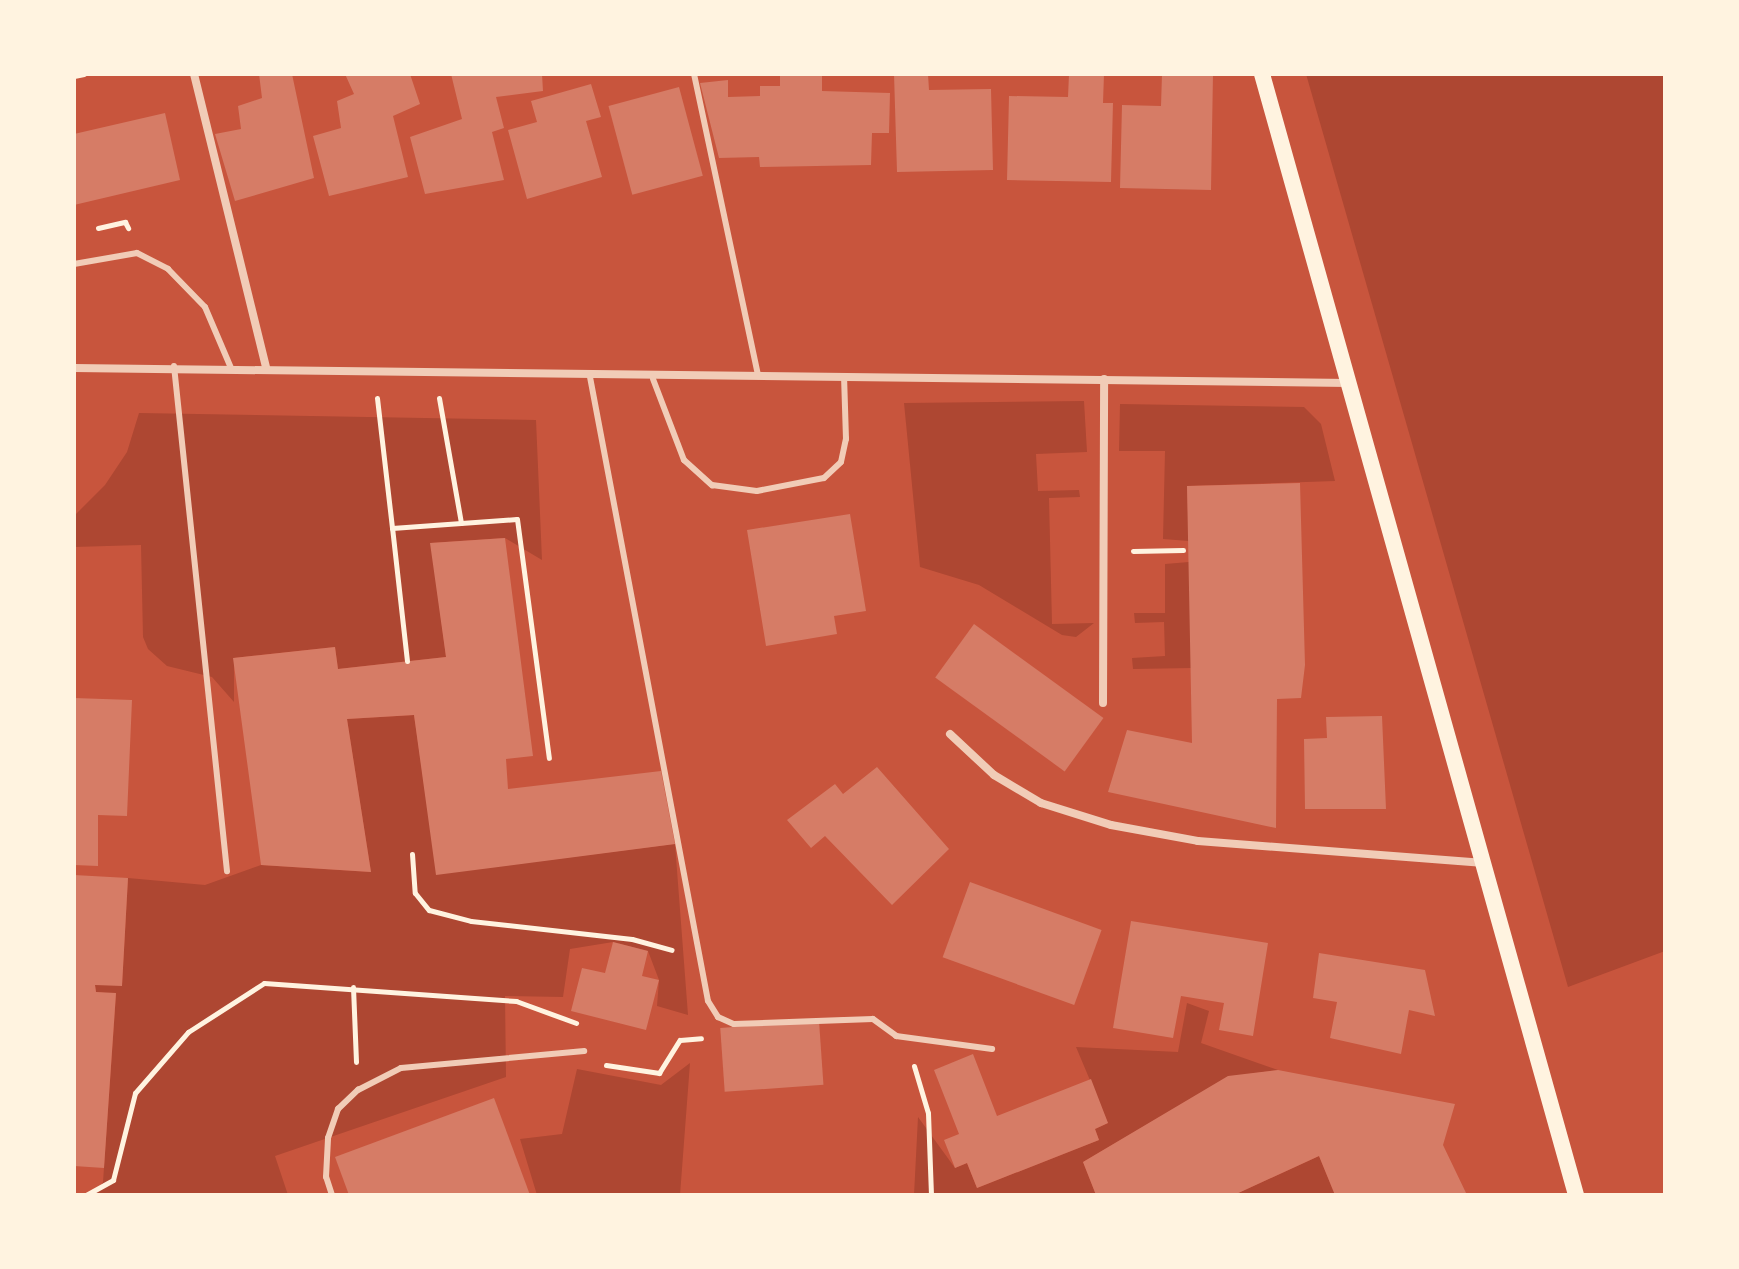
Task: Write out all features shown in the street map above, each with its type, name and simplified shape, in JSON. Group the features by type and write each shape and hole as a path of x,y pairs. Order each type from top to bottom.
{"main road":[{"path":"1262,74 1486,863 1576,1195"}],"street":[{"path":"194,74 266,368"},
{"path":"74,368 174,366 653,379 844,376 1349,383"},
{"path":"1103,703 1104,379"},
{"path":"950,734 994,775 1041,803 1111,825 1198,841 1486,863"}],"lane":[{"path":"694,74 758,376"},
{"path":"74,264 137,253 168,269 205,307 231,368"},
{"path":"174,366 227,871"},
{"path":"653,379 684,460 712,485 757,491 824,478 841,462 846,439 844,376"},
{"path":"590,377 708,1001 718,1017 734,1024 873,1019 901,1037 992,1049"},
{"path":"332,1195 326,1177 328,1138 338,1109 358,1090 401,1068 584,1051"}],"path":[{"path":"74,76 84,74"},
{"path":"374,372 407,661"},
{"path":"435,373 461,523"},
{"path":"392,528 517,519 549,758"},
{"path":"1146,551 1183,550"},
{"path":"412,854 415,893 429,910 471,921 632,939 699,958"},
{"path":"86,1195 113,1180 135,1093 188,1032 264,983 516,1001 582,1026 584,1051 607,1066 659,1073 680,1040 707,1037 718,1017"},
{"path":"353,987 358,1090"},
{"path":"901,1037 928,1113 931,1195"}],"shaded area":[{"path":"1306,74 1665,74 1665,951 1568,987"},
{"path":"1084,401 1087,452 1036,454 1038,491 1079,490 1080,497 1049,498 1052,624 1094,623 1076,637 1062,635 979,585 920,567 904,403"},
{"path":"1120,404 1304,407 1321,424 1335,481 1187,486 1189,541 1163,539 1165,451 1119,451"},
{"path":"139,413 536,420 542,560 505,538 431,543 446,657 338,669 335,647 234,658 234,702 212,677 167,666 148,649 143,637 141,545 74,547 74,516 105,485 127,452"},
{"path":"1189,562 1192,668 1133,669 1132,658 1165,656 1164,622 1135,623 1134,613 1165,613 1165,564"},
{"path":"414,715 437,874 675,844 688,1015 657,1006 659,980 648,951 613,942 570,949 563,997 505,996 506,1077 275,1156 288,1195 95,1195 103,1182 116,994 96,992 95,985 122,985 128,878 205,885 261,865 371,872 347,719"},
{"path":"1187,1003 1209,1011 1201,1043 1278,1070 1228,1077 1083,1162 1096,1195 914,1195 918,1117 955,1168 967,1163 977,1188 1099,1140 1095,1129 1108,1123 1076,1047 1178,1052"},
{"path":"690,1063 680,1195 537,1195 520,1139 562,1134 577,1069 661,1085"},
{"path":"1319,1156 1335,1195 1234,1195"}],"building":[{"path":"259,74 292,74 314,178 235,201 215,134 241,129 238,106 262,98"},
{"path":"345,74 410,74 420,104 393,116 408,177 329,196 313,136 341,128 337,101 354,94"},
{"path":"451,74 542,74 543,91 496,97 504,128 492,132 504,180 425,194 410,137 462,119"},
{"path":"894,74 928,74 929,90 991,89 993,170 897,172"},
{"path":"1069,74 1104,74 1103,103 1113,103 1111,182 1007,180 1009,96 1068,97"},
{"path":"1162,74 1213,74 1211,190 1120,188 1122,105 1161,106"},
{"path":"780,76 822,76 822,91 890,93 889,133 872,133 871,165 760,167 759,157 719,158 700,83 728,80 728,97 760,96 760,86 780,86"},
{"path":"591,84 601,117 586,121 602,177 527,199 508,130 537,122 531,101"},
{"path":"679,87 703,176 632,195 608,106"},
{"path":"165,113 180,180 74,205 74,134"},
{"path":"1300,483 1305,665 1301,698 1277,699 1276,828 1108,792 1127,730 1192,743 1187,486"},
{"path":"850,514 866,611 834,616 837,634 766,646 747,530"},
{"path":"505,538 533,756 506,759 508,789 661,771 675,844 436,875 414,715 347,719 371,872 261,865 233,658 335,647 338,669 446,657 430,543"},
{"path":"974,624 1103,718 1065,771 935,677"},
{"path":"74,698 132,700 127,816 98,815 98,866 74,865"},
{"path":"1382,716 1386,809 1305,809 1304,739 1327,738 1326,717"},
{"path":"877,767 949,849 892,905 825,836 811,848 787,820 835,784 843,794"},
{"path":"74,875 128,878 122,986 95,985 96,992 116,993 104,1168 74,1166"},
{"path":"970,882 1102,930 1074,1005 943,957"},
{"path":"1131,921 1268,943 1253,1036 1219,1030 1224,1003 1181,996 1173,1038 1113,1028"},
{"path":"613,942 648,951 642,976 659,980 646,1030 571,1011 582,968 605,973"},
{"path":"1319,953 1425,970 1435,1016 1409,1010 1401,1054 1330,1038 1337,1002 1313,998"},
{"path":"819,1021 823,1085 725,1092 720,1028"},
{"path":"973,1054 997,1116 1091,1079 1108,1123 1095,1129 1099,1140 977,1188 967,1163 955,1168 944,1140 959,1134 934,1070"},
{"path":"1278,1070 1455,1104 1443,1145 1467,1195 1335,1195 1319,1156 1234,1195 1096,1195 1083,1162 1228,1076"},
{"path":"494,1098 530,1195 349,1195 335,1157"}]}
